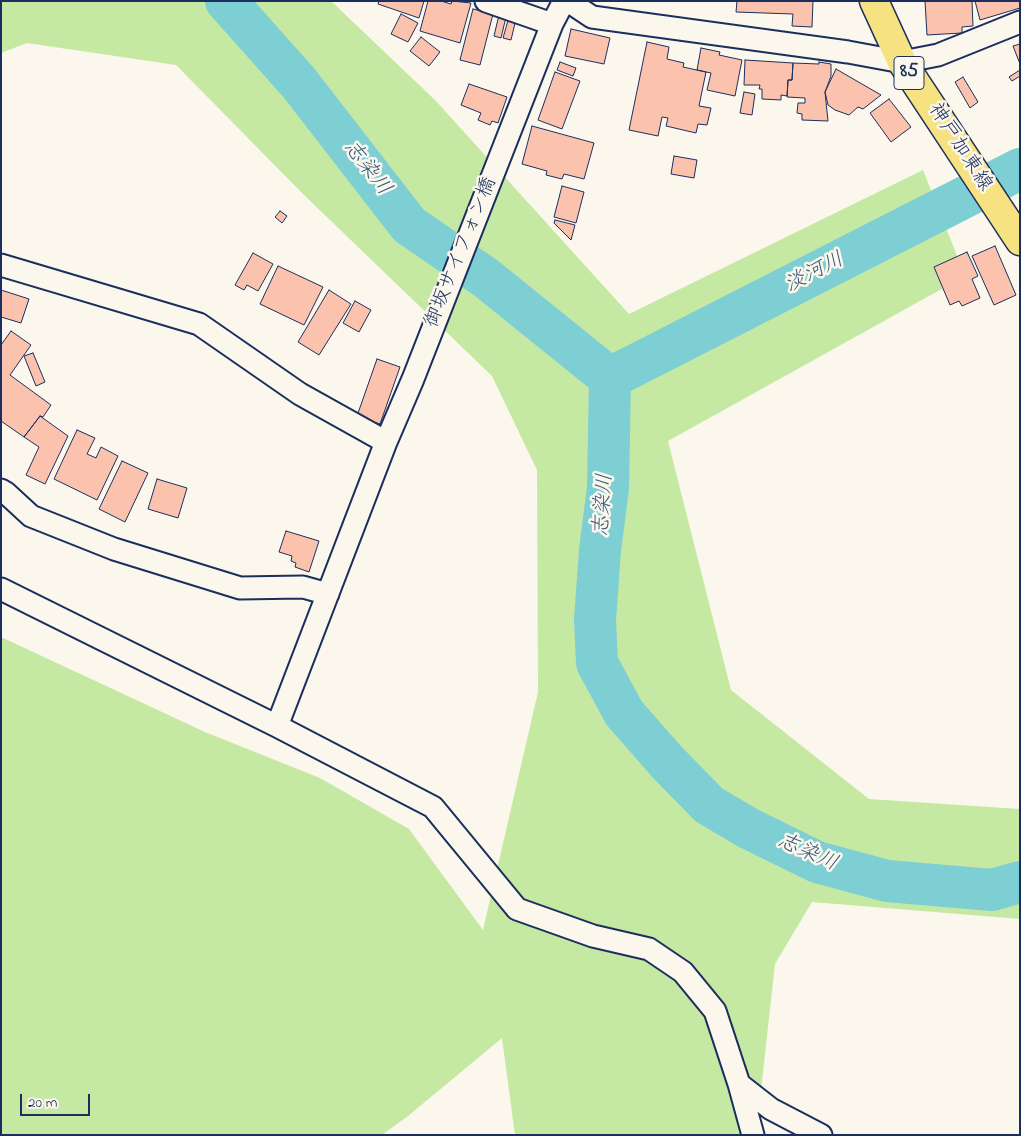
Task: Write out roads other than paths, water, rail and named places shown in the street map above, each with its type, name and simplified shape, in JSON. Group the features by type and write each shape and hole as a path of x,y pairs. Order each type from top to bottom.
{"main road":[{"name":"神戸加東線","path":"874,1 902,62 1020,240"}],"street":[{"path":"486,1 552,24"},
{"name":"御坂サイフォン橋","path":"277,726 386,442 413,379 552,24 564,1"},
{"path":"568,1 592,16 848,52 902,62 938,55 1020,22"},
{"path":"1,265 199,324 300,394 386,442"},
{"path":"1,490 6,492 31,516 114,549 240,588 303,587 328,594"},
{"path":"1,589 277,726 433,807 516,909 593,936 649,949 683,972 714,1011 739,1084 753,1135"},
{"path":"739,1084 771,1109 821,1135"}],"waterway":[{"name":"志染川","path":"226,1 299,83 409,225 486,278 610,378"},
{"name":"淡河川","path":"610,378 1020,169"},
{"name":"志染川","path":"610,378 608,488 600,550 595,620 597,663 624,713 667,762 709,805 748,828 817,862 887,881 992,890 1020,882"}]}
